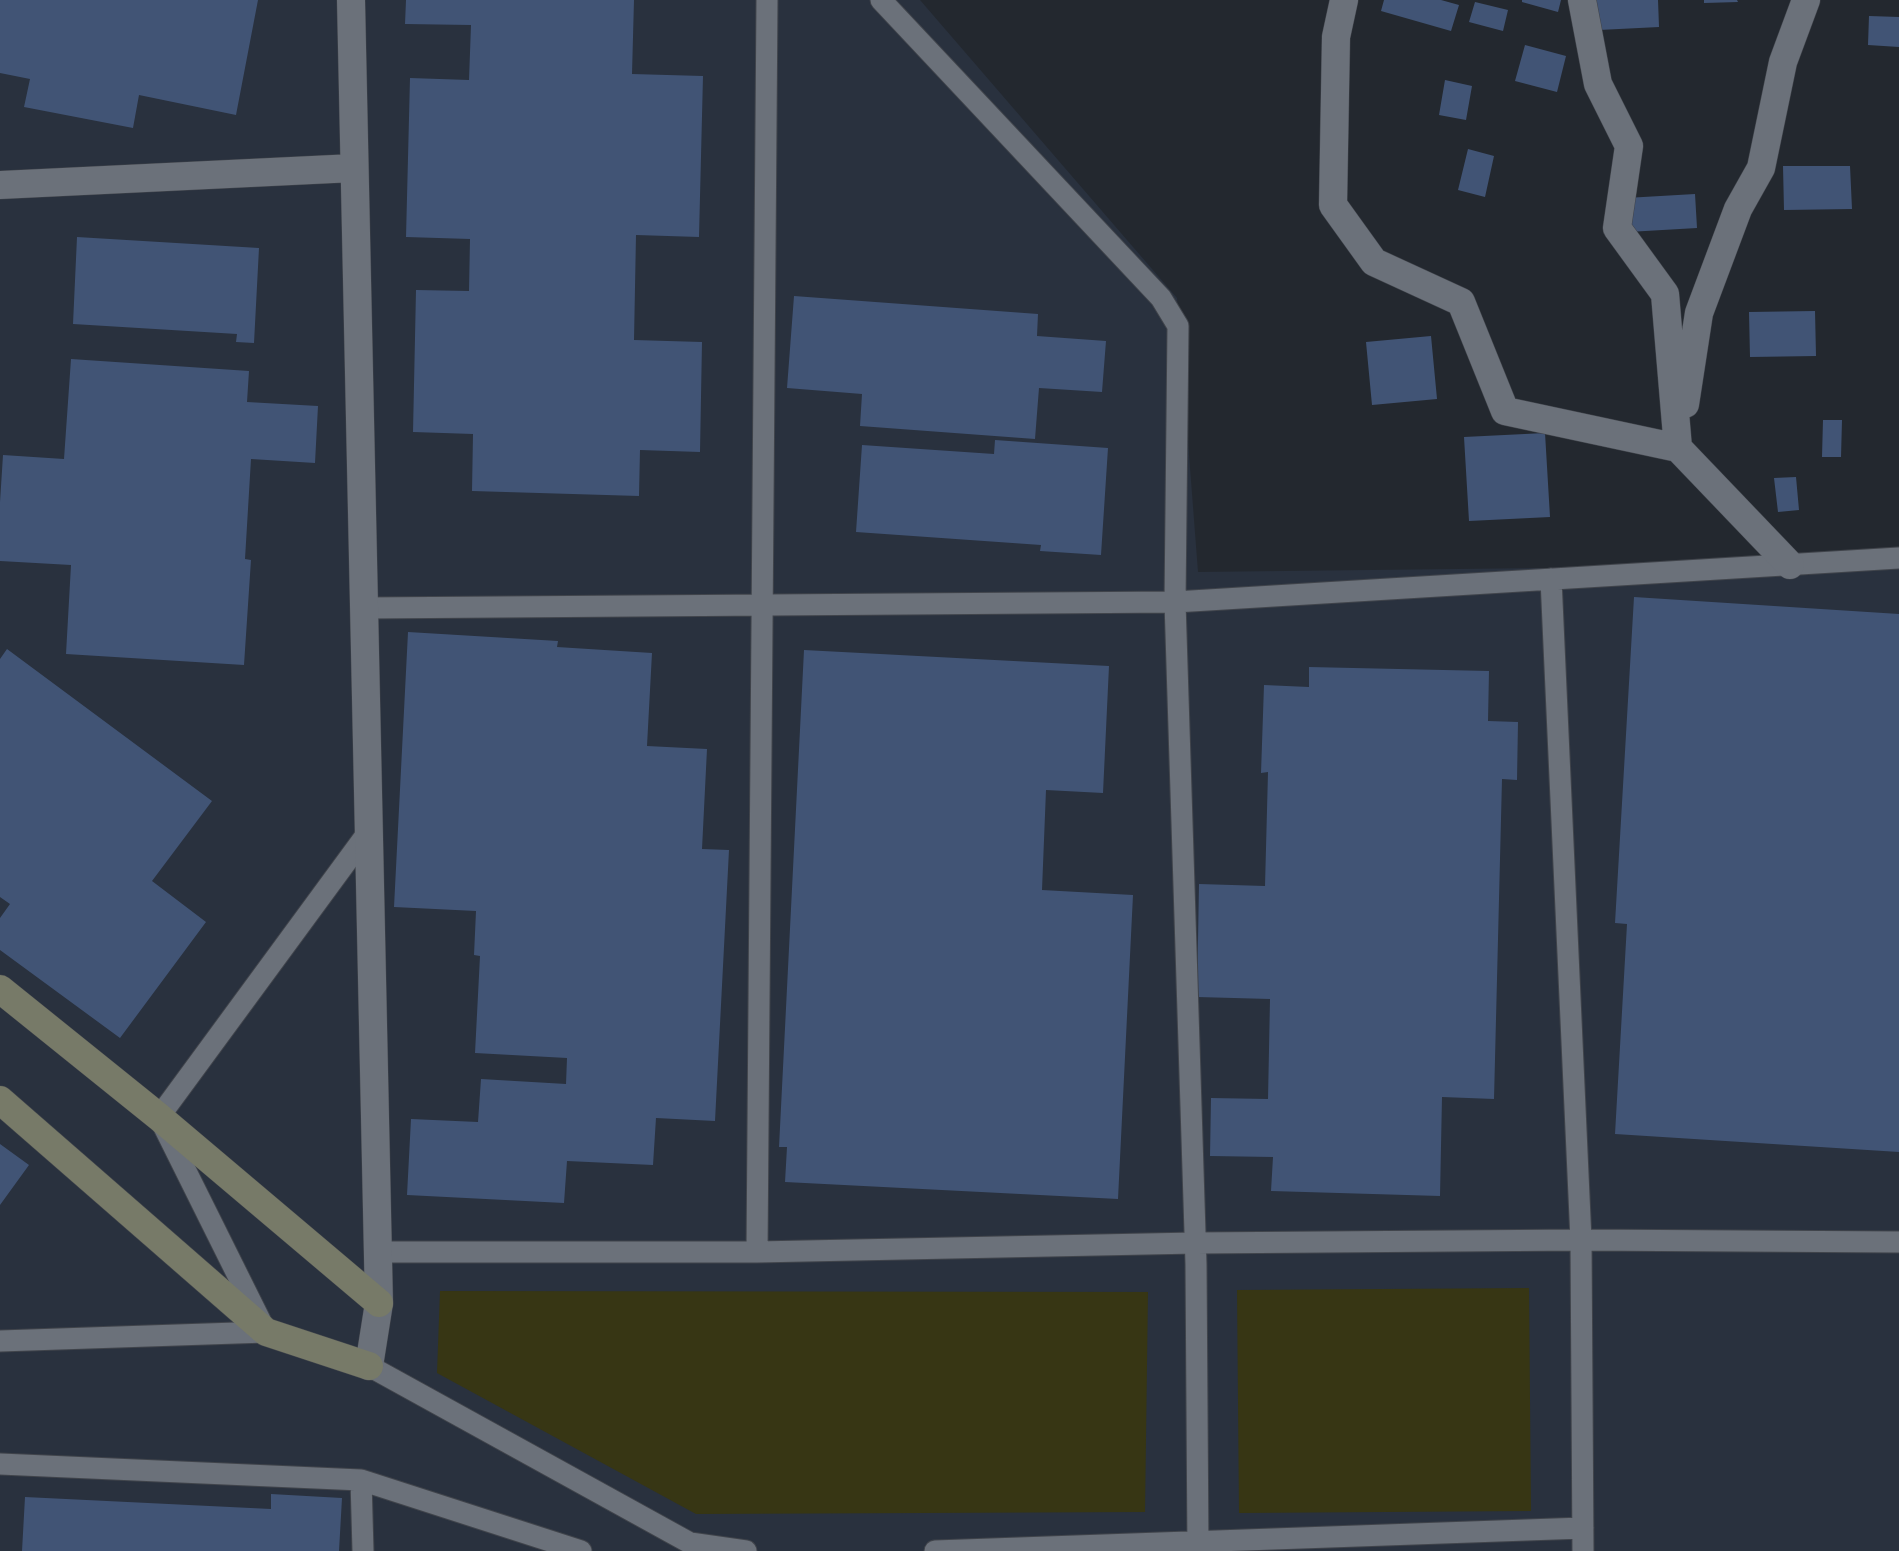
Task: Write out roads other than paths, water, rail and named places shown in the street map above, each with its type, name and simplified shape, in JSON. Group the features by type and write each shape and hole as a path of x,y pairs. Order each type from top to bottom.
{"street":[{"path":"0,1100 266,1332 369,1366 379,1303 351,0"},
{"path":"1344,0 1336,37 1332,205 1374,262 1460,302 1506,411 1678,448 1790,565"},
{"path":"1582,0 1598,84 1630,146 1618,228 1666,294 1678,448"},
{"path":"1678,448 1700,313 1738,209 1761,168 1783,62 1806,0"},
{"path":"0,185 354,168"},
{"path":"0,989 159,1117 379,1303"}],"lane":[{"path":"757,1252 767,0"},
{"path":"881,0 1161,298 1178,326 1175,602 1195,1243 1198,1546"},
{"path":"364,608 1175,602 1899,558"},
{"path":"1551,579 1580,1240 1583,1551"},
{"path":"0,1341 266,1332 159,1117 369,831"},
{"path":"378,1252 757,1252 1195,1243 1580,1240 1899,1242"},
{"path":"369,1366 690,1543 746,1551"},
{"path":"0,1464 361,1480 581,1551"},
{"path":"361,1480 363,1551"},
{"path":"935,1551 1198,1546 1583,1528"}]}
